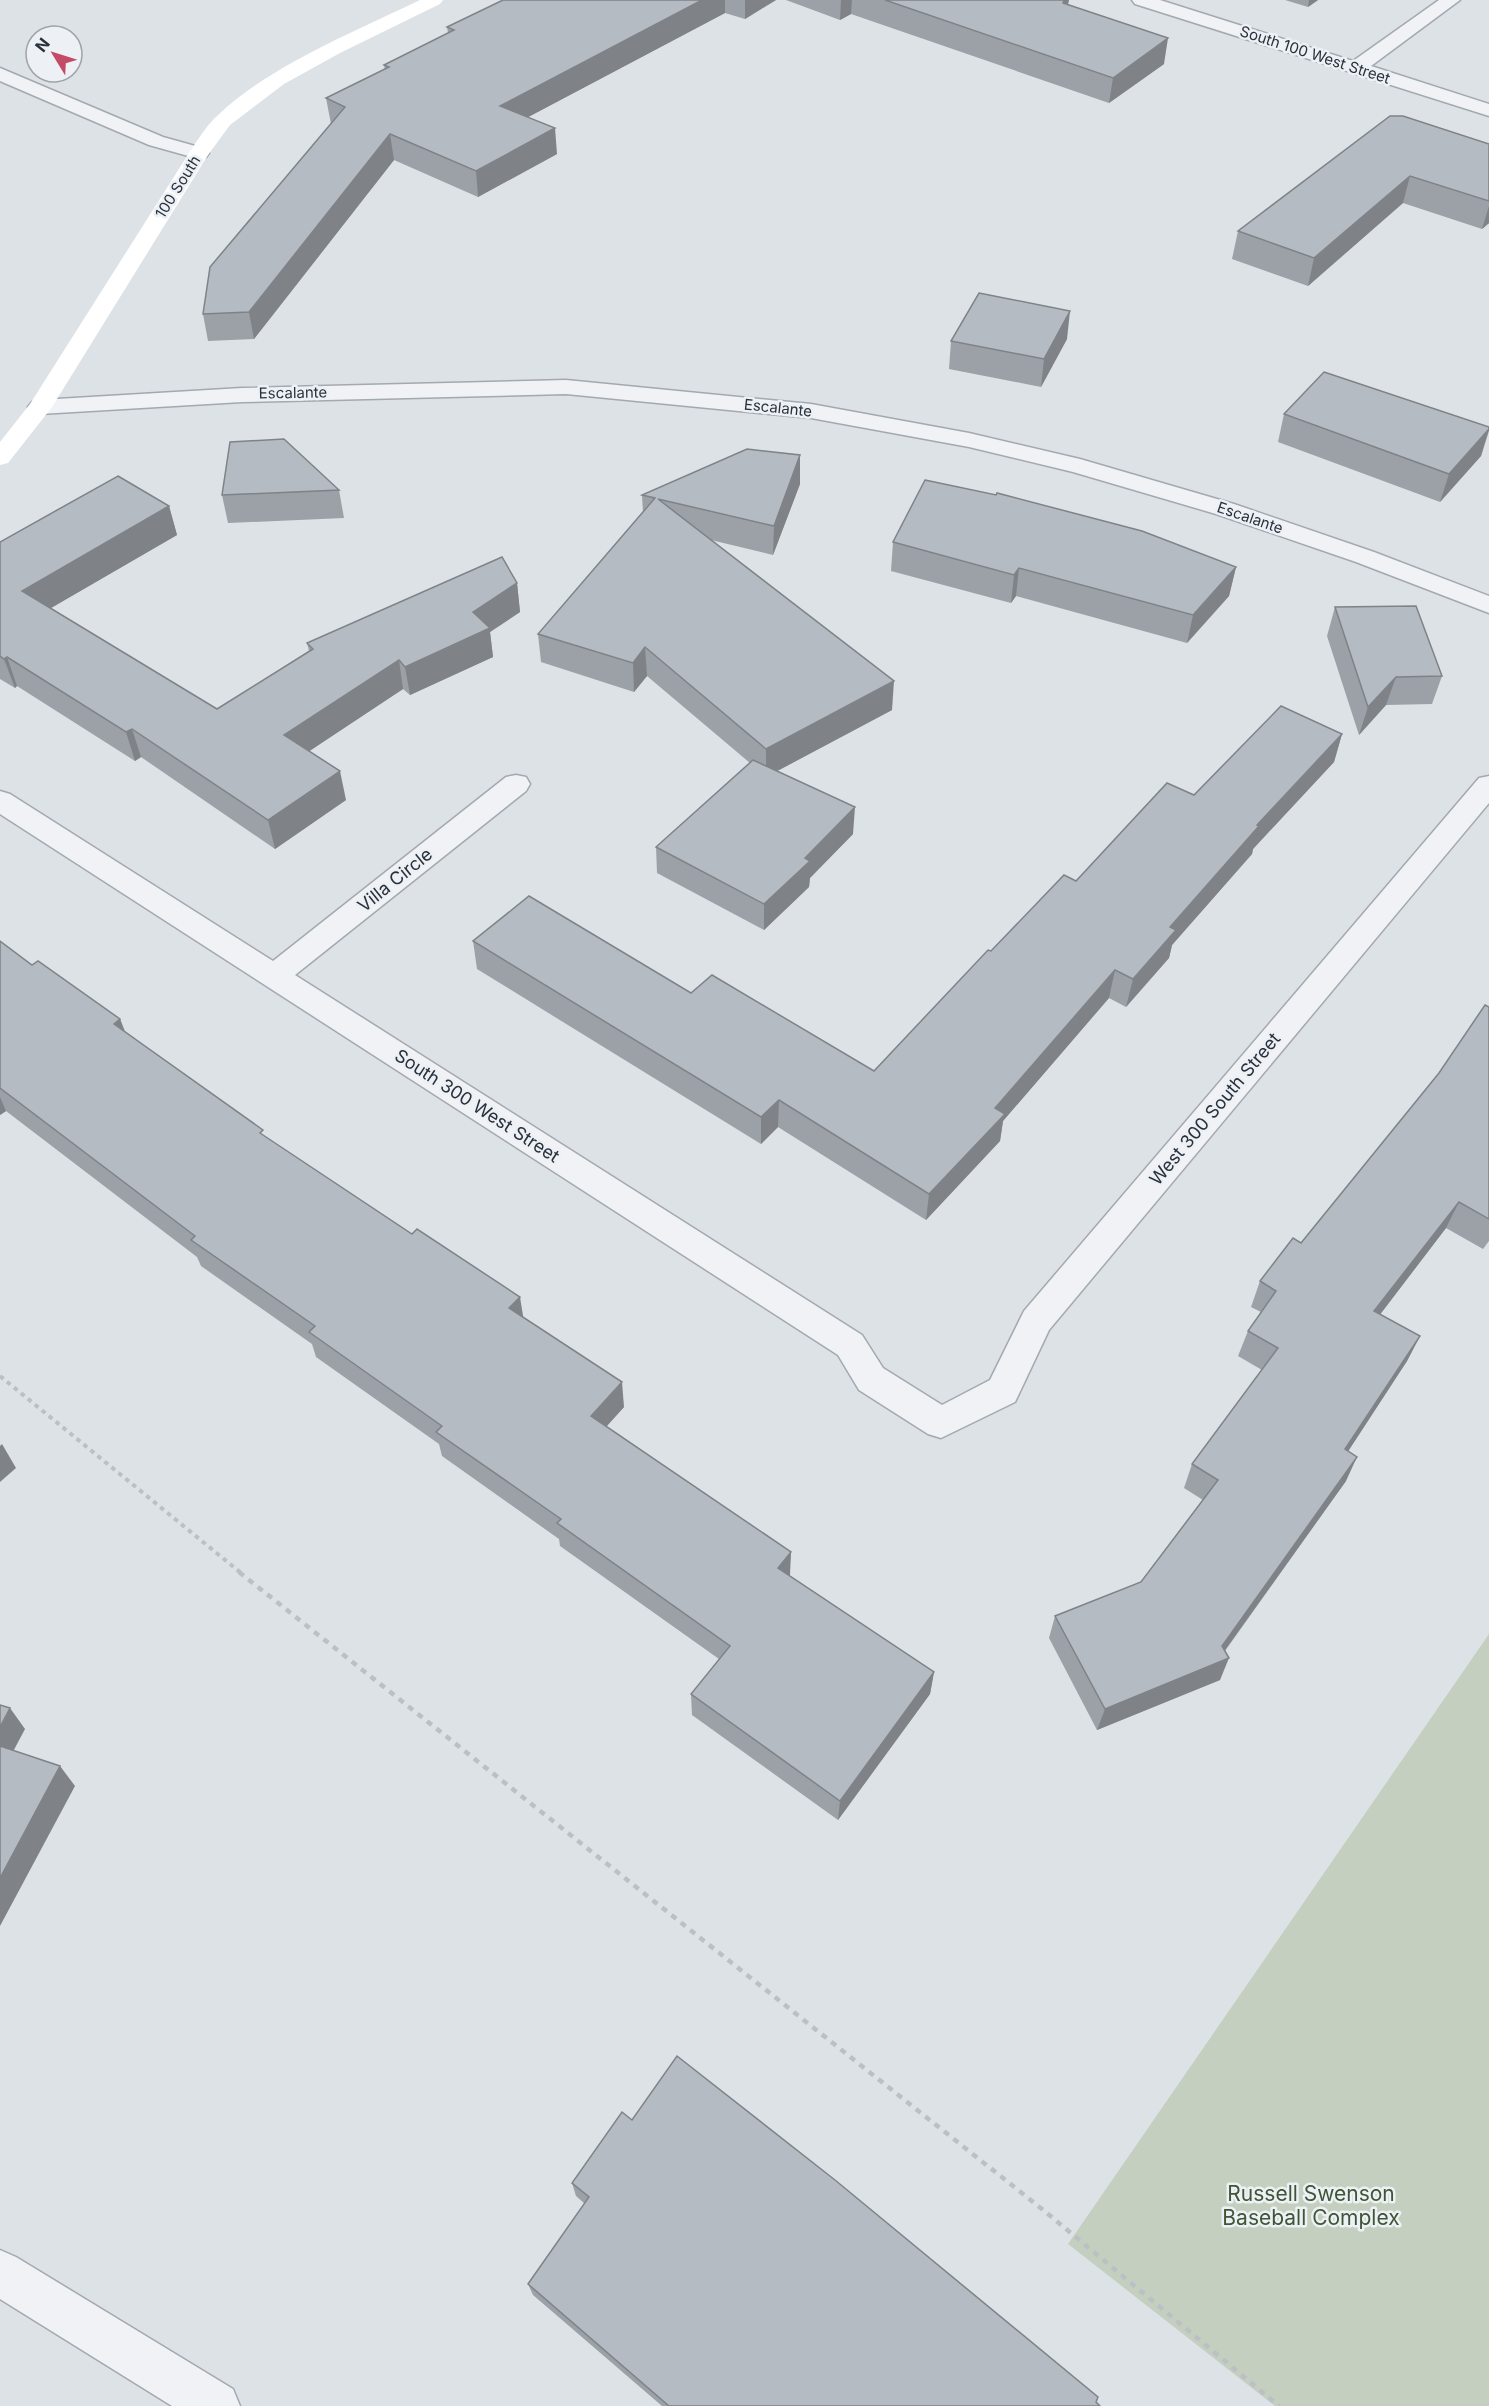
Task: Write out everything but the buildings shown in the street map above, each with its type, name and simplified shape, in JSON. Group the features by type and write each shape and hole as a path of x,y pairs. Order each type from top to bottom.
{"street":[{"name":"100 South","path":"0,458 39,407 199,153 224,121 277,80 333,49 434,0"},
{"name":"South 100 West Street","path":"1141,0 1489,110"},
{"path":"1356,68 1452,0"},
{"path":"0,74 156,141 199,153"},
{"name":"Escalante","path":"39,407 242,395 566,387 811,411 969,440 1092,469 1225,509 1365,557 1489,606"},
{"name":"Villa Circle","path":"274,976 516,784"},
{"name":"West 300 South Street","path":"941,1424 1003,1391 1036,1321 1489,785"},
{"name":"South 300 West Street","path":"0,801 850,1345 871,1379 941,1424"},
{"path":"0,2273 216,2406"}],"path":[{"path":"0,1377 285,1610 1042,2209 1279,2406"}],"green space":[{"name":"Russell Swenson Baseball Complex","path":"1489,1634 1489,2406 1275,2406 1068,2244"}]}
